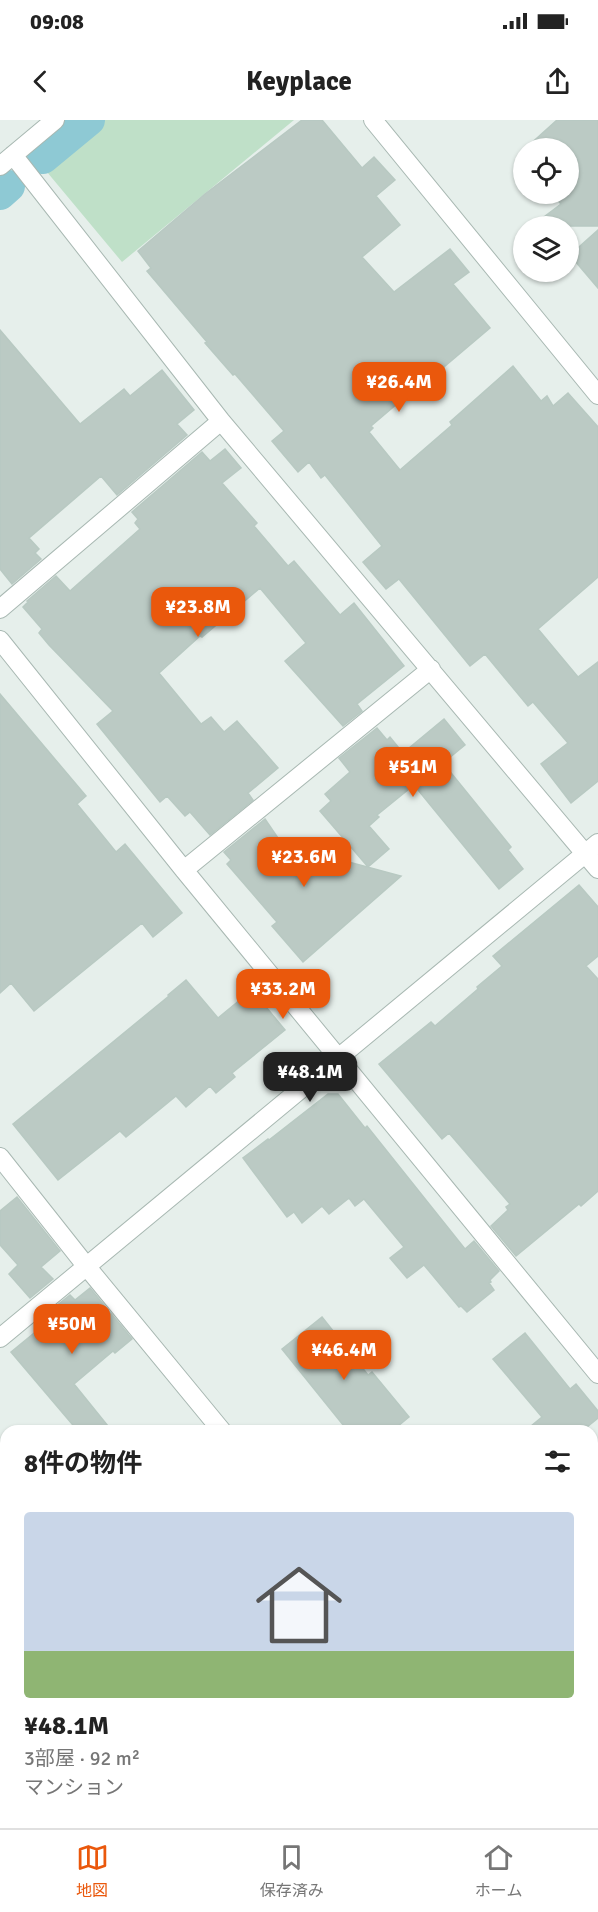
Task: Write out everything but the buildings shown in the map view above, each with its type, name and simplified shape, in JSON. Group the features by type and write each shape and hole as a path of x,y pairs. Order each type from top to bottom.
{"street":[{"path":"55,120 7,160 221,421 431,669 592,848 598,869"},
{"path":"374,120 598,395"},
{"path":"0,609 221,421"},
{"path":"0,640 184,870 598,1374"},
{"path":"184,870 431,669"},
{"path":"0,1338 592,848"},
{"path":"0,1157 217,1425"}],"green space":[{"path":"99,120 294,120 122,262 42,166"}],"waterway":[{"path":"43,158 89,120"},
{"path":"0,194 9,186"}]}
